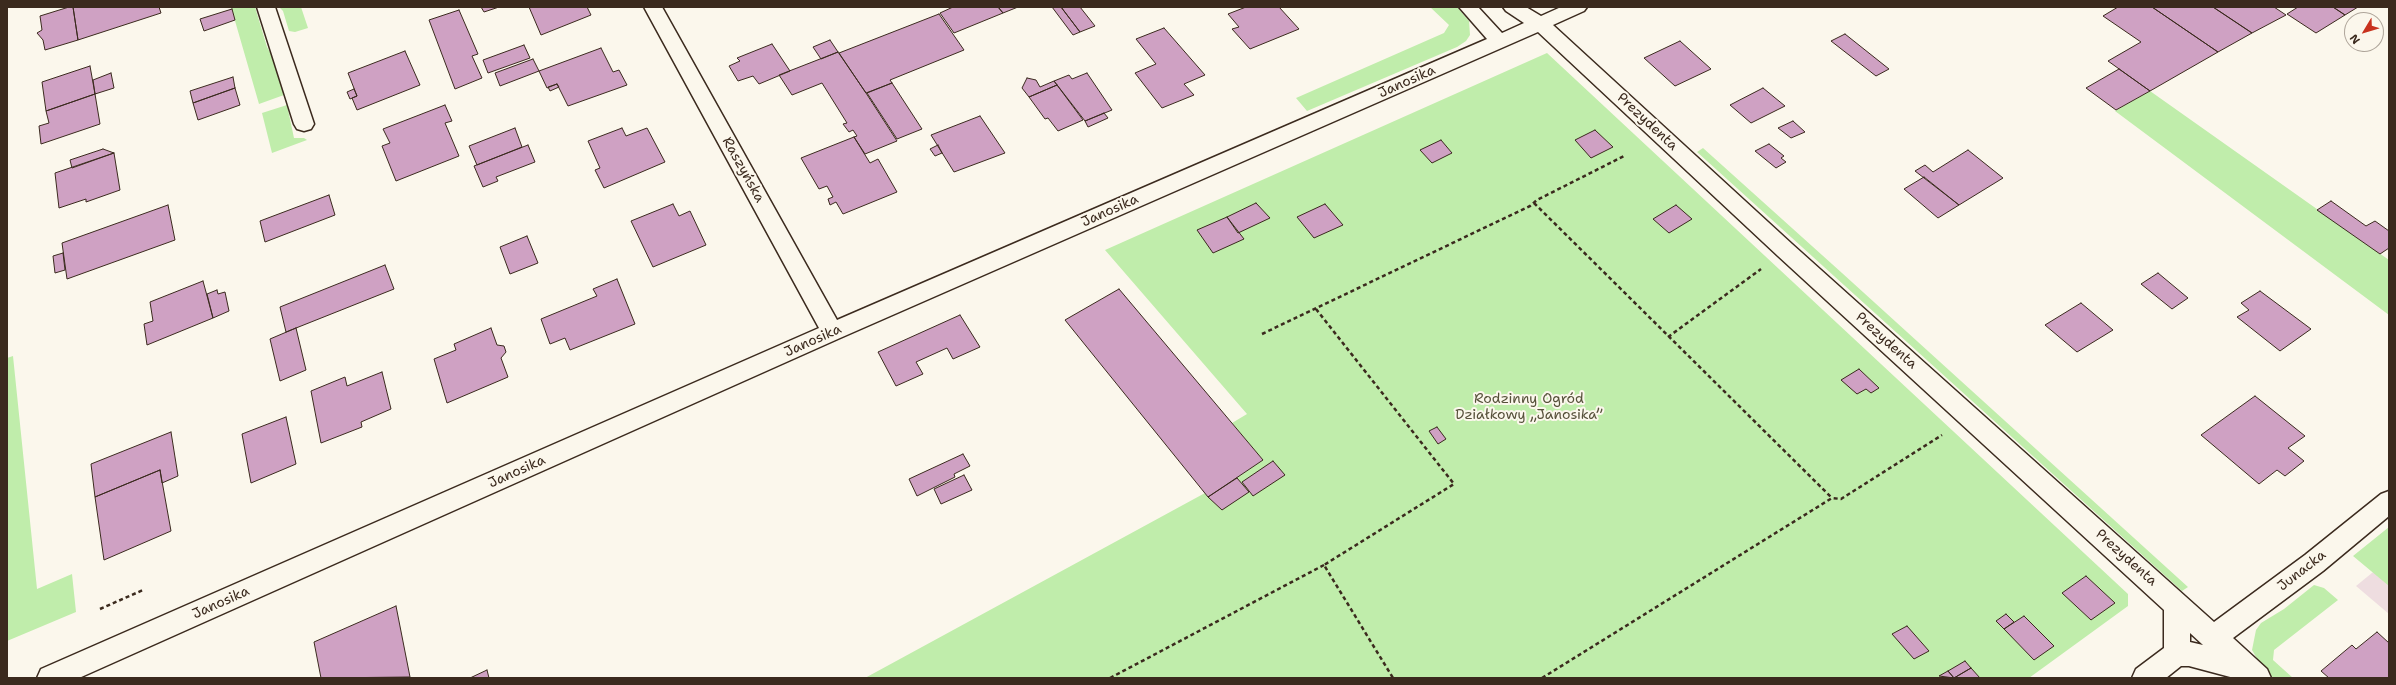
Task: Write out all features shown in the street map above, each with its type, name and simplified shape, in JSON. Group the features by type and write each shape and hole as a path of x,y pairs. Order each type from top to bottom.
{"street":[{"path":"266,7 304,124"},
{"name":"Raszyńska","path":"654,7 832,332"},
{"path":"1468,7 1499,41"},
{"name":"Prezydenta","path":"1512,7 1540,24 1785,250 2253,674"},
{"name":"Janosika","path":"50,678 832,332 1578,7"},
{"name":"Junacka","path":"2214,638 2314,563 2389,502"},
{"path":"2177,604 2177,654"},
{"path":"2145,678 2177,654 2189,654 2253,674"}],"path":[{"path":"1262,334 1534,203 1626,155"},
{"path":"1534,203 1832,498 1841,500 1942,434"},
{"path":"1668,337 1785,250"},
{"path":"1110,678 1324,565 1454,484 1316,308"},
{"path":"1542,678 1832,498"},
{"path":"1324,565 1392,678"},
{"path":"100,609 143,590"}],"shaded area":[{"path":"2389,559 2389,614 2356,586"}],"green space":[{"path":"231,7 255,7 267,47 277,64 284,95 259,104"},
{"path":"279,7 301,7 308,28 295,32 289,31 283,11"},
{"path":"1430,7 1457,7 1469,21 1470,35 1466,41 1457,47 1307,111 1296,98 1444,33 1449,25"},
{"name":"Rodzinny Ogród Działkowy „Janosika”","path":"1547,53 2128,594 2128,606 2029,678 865,678 1205,493 1208,497 1263,460 1232,423 1247,414 1105,250"},
{"path":"2150,91 2389,260 2389,315 2115,111"},
{"path":"287,105 294,138 304,138 307,140 272,153 262,113"},
{"path":"1703,148 2188,587 2182,591 1697,152"},
{"path":"13,356 37,589 72,574 76,612 7,641 7,358"},
{"path":"2389,527 2389,586 2353,556"},
{"path":"2314,585 2324,588 2338,600 2274,650 2273,660 2293,678 2273,678 2259,662 2252,650 2256,630 2261,623 2284,609"}],"building":[{"path":"73,7 78,40 45,50 43,40 37,33 42,30 40,16"},
{"path":"73,7 159,7 161,13 78,40"},
{"path":"481,7 499,7 484,12"},
{"path":"529,7 587,7 591,15 541,35"},
{"path":"953,7 998,7 1003,13 954,33 940,13"},
{"path":"998,7 1018,7 1003,13"},
{"path":"1052,7 1061,7 1080,32 1073,35"},
{"path":"1061,7 1080,7 1095,26 1080,32"},
{"path":"1246,7 1279,7 1299,29 1250,49 1232,29 1239,27 1228,14"},
{"path":"2118,7 2152,7 2218,52 2150,91 2108,61 2141,42 2103,16"},
{"path":"2152,7 2213,7 2252,33 2218,52"},
{"path":"2213,7 2274,7 2286,15 2252,33"},
{"path":"2298,7 2333,7 2344,16 2316,33 2287,14"},
{"path":"2333,7 2358,7 2350,12 2344,12 2344,14"},
{"path":"232,9 235,20 204,31 200,19"},
{"path":"459,10 478,54 472,56 482,78 455,89 429,20"},
{"path":"939,14 964,50 890,80 892,83 866,93 839,53"},
{"path":"1164,28 1205,75 1184,84 1194,95 1162,108 1135,73 1156,64 1136,39"},
{"path":"1845,34 1889,69 1876,76 1831,41"},
{"path":"830,40 838,52 821,59 813,47"},
{"path":"1680,41 1711,69 1675,86 1644,58"},
{"path":"772,44 790,71 759,84 753,76 738,81 729,66 740,61 737,58"},
{"path":"524,45 530,58 488,73 483,60"},
{"path":"601,48 613,72 619,70 627,85 568,106 557,84 547,88 539,71"},
{"path":"405,51 420,85 357,110 352,98 357,96 348,73"},
{"path":"838,52 897,141 865,154 854,137 857,136 853,130 849,132 843,124 847,123 822,83 792,95 779,75"},
{"path":"533,59 539,71 500,86 495,73"},
{"path":"90,66 95,94 46,111 42,82"},
{"path":"2119,69 2150,91 2116,110 2086,88"},
{"path":"111,73 114,88 95,94 93,80"},
{"path":"1087,73 1112,110 1085,121 1054,81 1069,75 1072,79"},
{"path":"233,77 235,88 193,103 190,91"},
{"path":"1027,78 1036,80 1040,87 1054,81 1057,85 1029,97 1022,88"},
{"path":"892,83 922,129 897,139 867,93"},
{"path":"557,84 559,87 550,91 548,87"},
{"path":"1057,85 1083,120 1058,131 1048,118 1045,119 1029,97"},
{"path":"235,88 240,105 198,120 193,103"},
{"path":"1763,88 1785,106 1751,123 1730,105"},
{"path":"354,89 357,96 350,99 347,92"},
{"path":"95,94 100,124 41,144 39,126 49,123 46,111"},
{"path":"445,105 452,121 445,123 459,156 396,181 382,146 390,143 383,129"},
{"path":"1104,113 1108,118 1088,127 1085,121"},
{"path":"980,116 1005,153 954,172 931,135"},
{"path":"1793,121 1805,132 1791,138 1778,128"},
{"path":"515,128 522,147 477,165 469,146"},
{"path":"622,128 626,136 647,128 665,162 604,188 595,170 600,168 588,141"},
{"path":"1595,130 1613,147 1591,158 1575,140"},
{"path":"854,137 870,163 878,159 897,192 843,214 836,202 830,205 828,199 833,197 827,186 819,189 801,158"},
{"path":"1441,140 1452,153 1432,163 1420,150"},
{"path":"1769,144 1784,156 1781,158 1786,162 1776,168 1755,151"},
{"path":"528,145 535,162 496,177 498,181 483,187 474,166"},
{"path":"938,145 942,153 935,156 930,149"},
{"path":"103,149 114,153 72,168 70,160"},
{"path":"1968,150 2003,178 1959,205 1915,171 1925,165 1933,172"},
{"path":"114,153 120,190 86,202 86,199 59,208 55,173"},
{"path":"1924,177 1959,205 1938,218 1904,189"},
{"path":"329,195 335,215 265,242 260,221"},
{"path":"2331,201 2366,226 2375,221 2389,231 2389,248 2380,254 2317,210"},
{"path":"1256,203 1270,218 1238,233 1227,217"},
{"path":"673,204 679,216 690,211 706,245 653,267 631,221"},
{"path":"1325,204 1343,225 1314,238 1297,217"},
{"path":"168,205 175,240 67,279 62,243"},
{"path":"1676,205 1692,219 1669,233 1653,219"},
{"path":"1227,217 1244,239 1213,253 1197,230"},
{"path":"527,236 538,263 510,274 500,247"},
{"path":"63,253 65,270 55,273 53,256"},
{"path":"385,265 394,289 286,332 280,307"},
{"path":"2158,273 2188,298 2172,309 2141,284"},
{"path":"617,279 635,324 570,350 565,338 550,344 541,319 597,296 593,289"},
{"path":"203,281 213,318 147,345 144,324 153,321 150,302"},
{"path":"1119,289 1263,460 1208,497 1065,320"},
{"path":"217,290 218,294 225,292 229,311 213,318 207,294"},
{"path":"2260,291 2311,329 2280,351 2237,317 2249,310 2241,303"},
{"path":"2081,303 2113,330 2077,352 2045,325"},
{"path":"960,315 980,347 953,359 947,348 916,362 923,374 896,386 878,352"},
{"path":"296,328 306,370 280,381 270,339"},
{"path":"491,328 497,345 504,346 506,352 501,358 508,377 447,403 434,359 456,350 454,344"},
{"path":"1859,369 1879,388 1871,393 1866,389 1857,394 1841,380"},
{"path":"382,372 391,409 361,422 362,427 321,443 311,391 345,377 347,386"},
{"path":"2255,396 2305,436 2288,448 2304,461 2285,476 2277,470 2259,484 2201,435"},
{"path":"286,417 296,464 251,483 242,434"},
{"path":"1437,427 1446,439 1438,444 1429,431"},
{"path":"171,432 178,476 162,483 160,470 95,497 91,464"},
{"path":"963,454 970,466 954,474 955,477 917,496 909,479"},
{"path":"1273,461 1285,475 1253,496 1242,482"},
{"path":"160,470 171,531 104,560 95,497"},
{"path":"964,475 972,490 941,504 934,489"},
{"path":"1237,478 1249,492 1222,510 1208,497"},
{"path":"2086,576 2115,603 2091,620 2062,593"},
{"path":"396,606 410,677 321,678 314,642"},
{"path":"2006,614 2014,622 2004,629 1996,621"},
{"path":"2024,616 2054,646 2034,660 2004,629"},
{"path":"1907,626 1929,651 1914,659 1892,634"},
{"path":"2377,632 2389,643 2389,678 2329,678 2321,671 2352,645 2356,649"},
{"path":"1965,661 1971,668 1954,678 1948,671"},
{"path":"1971,668 1980,678 1954,678"},
{"path":"487,670 489,678 470,678"},
{"path":"1948,671 1954,678 1939,676"}]}
